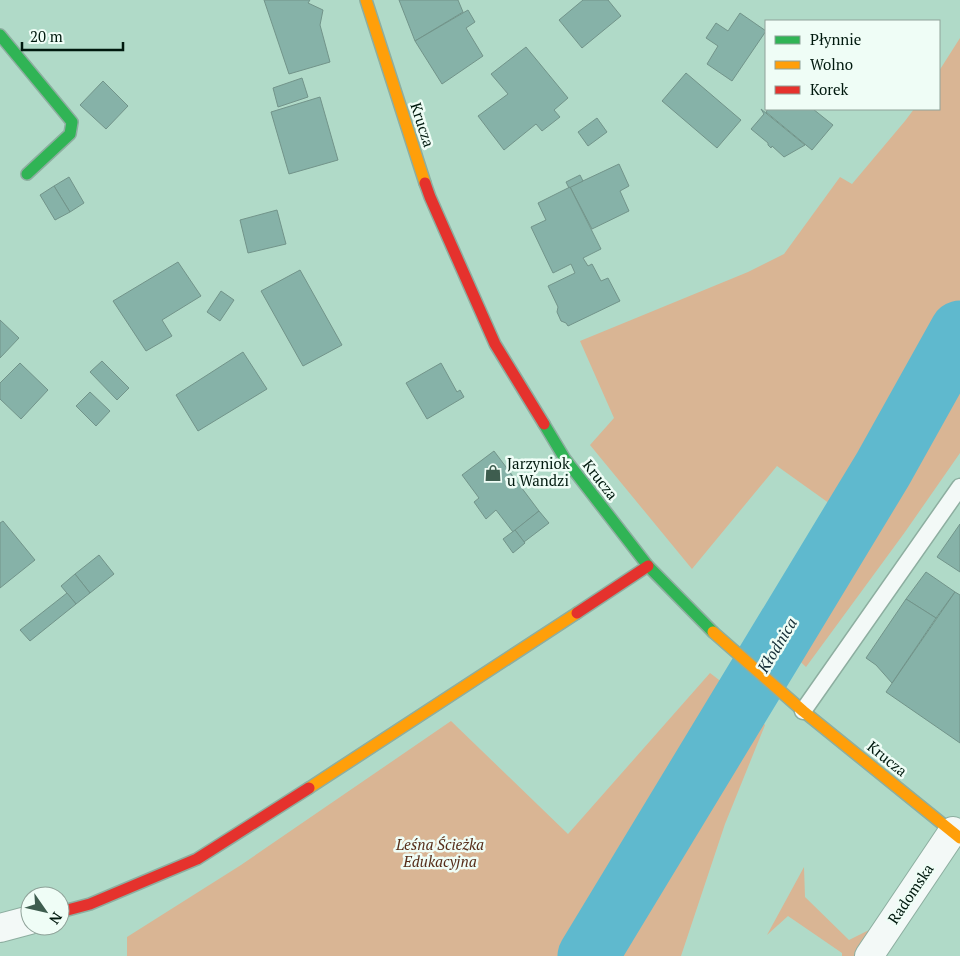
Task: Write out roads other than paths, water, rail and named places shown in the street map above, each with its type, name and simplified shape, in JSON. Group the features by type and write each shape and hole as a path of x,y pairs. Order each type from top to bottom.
{"street":[{"name":"Krucza","path":"366,0 430,197 495,344 565,459 648,566 721,640 803,711 956,835"},
{"path":"0,35 72,122 70,134 27,174"},
{"path":"70,909 90,904 197,859 359,757 648,566"},
{"name":"Radomska","path":"869,956 956,835"},
{"path":"0,928 20,923"}],"lane":[{"path":"803,711 960,487"}],"waterway":[{"name":"Kłodnica","path":"588,956 883,469 960,331"}],"place":[{"name":"Jarzyniok u Wandzi","path":"493,473"}],"park label":[{"name":"Leśna Ścieżka Edukacyjna","path":"440,854"}]}
